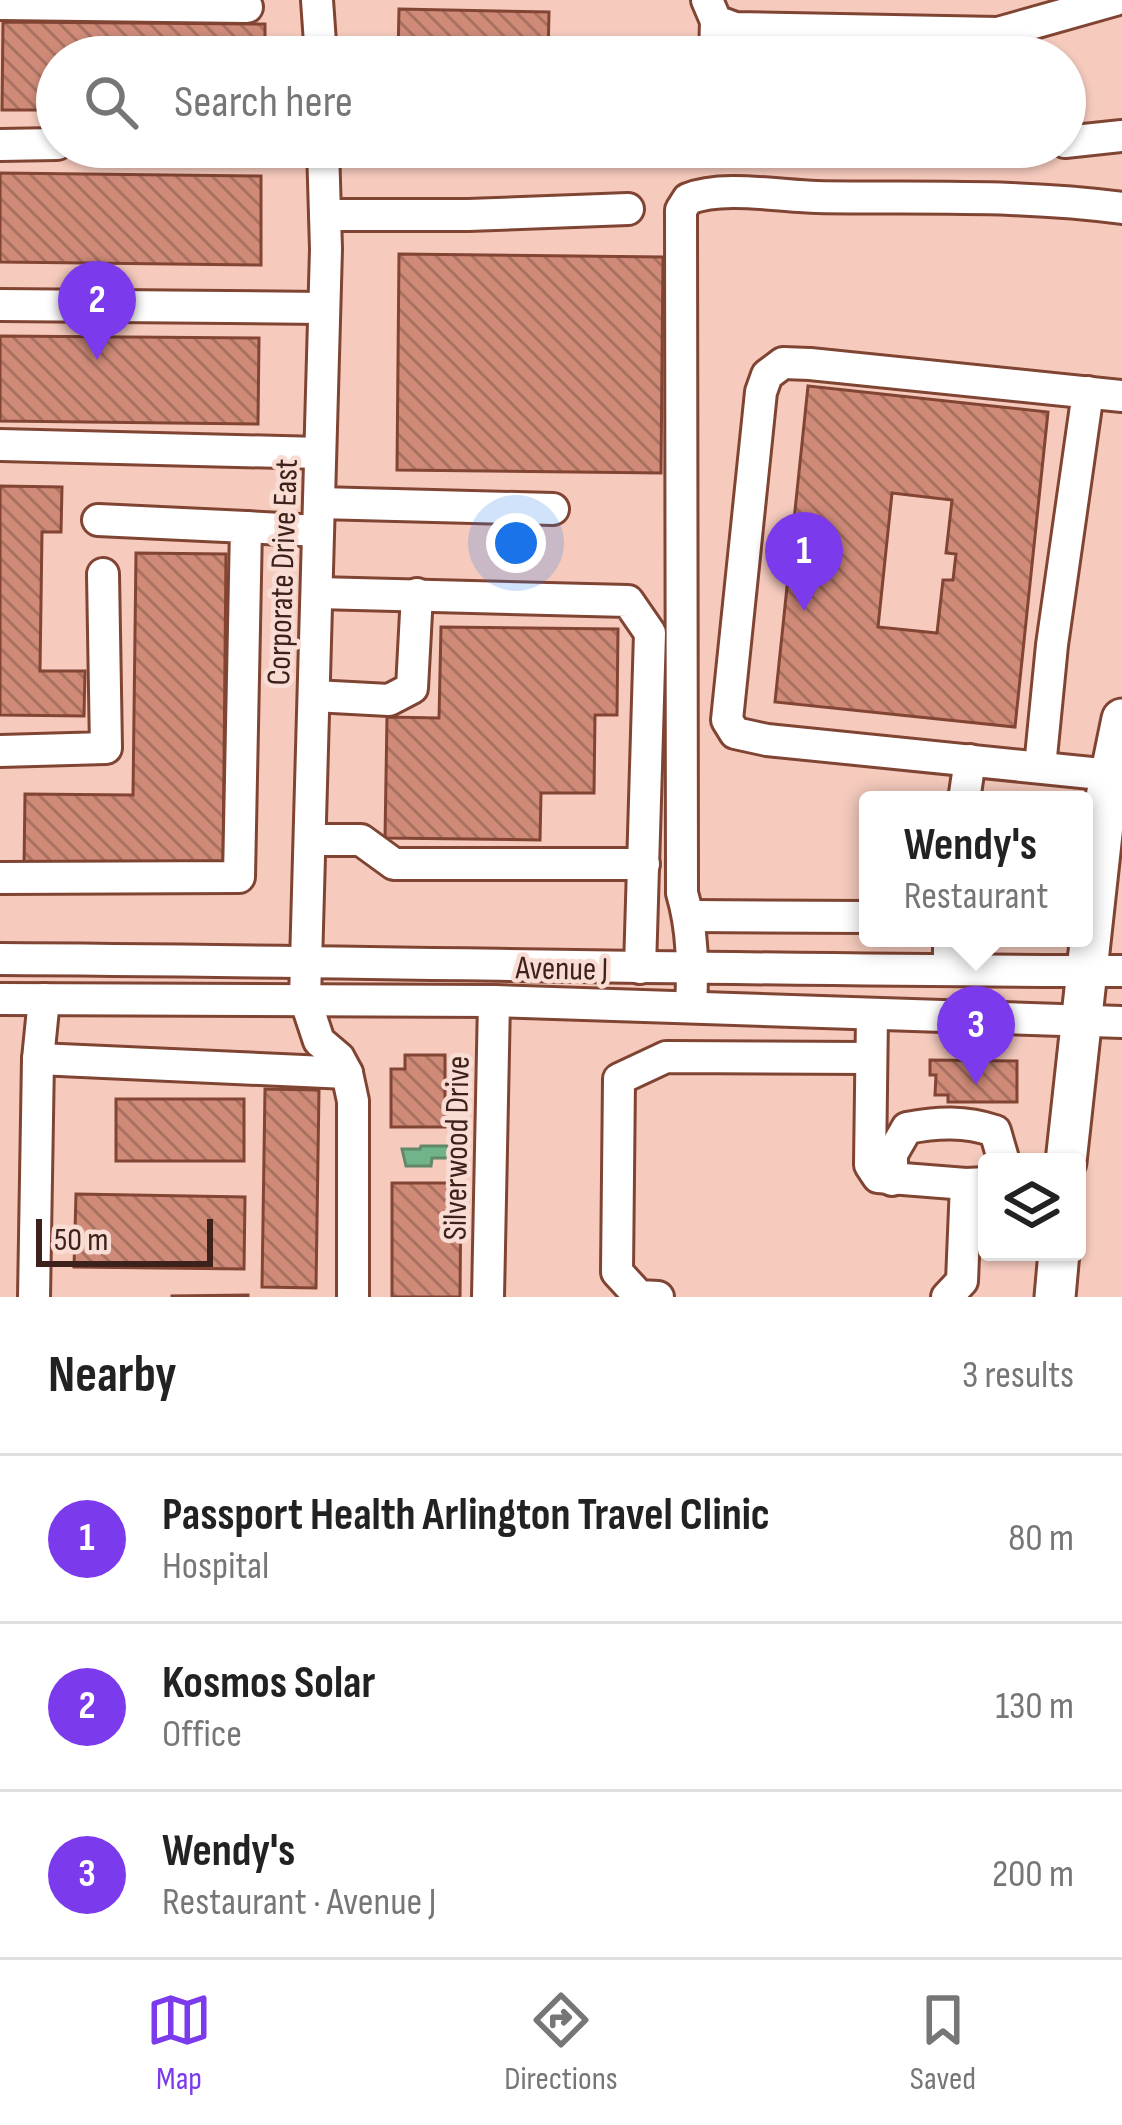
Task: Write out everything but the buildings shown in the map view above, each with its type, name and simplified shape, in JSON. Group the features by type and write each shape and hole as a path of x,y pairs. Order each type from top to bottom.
{"main road":[{"path":"1067,1153 1080,1019 1104,971 1111,775 1122,719"},
{"path":"1055,1297 1058,1261"}],"street":[{"path":"317,0 320,36"},
{"path":"1021,36 1115,0"},
{"path":"0,4 247,7"},
{"path":"712,11 734,28 858,36"},
{"path":"1086,140 1122,136"},
{"path":"0,145 36,145"},
{"name":"Corporate Drive East","path":"305,999 318,593 324,168"},
{"path":"691,1006 689,916 682,893 682,210 688,199 718,191 1060,201 1122,208"},
{"path":"325,215 628,209"},
{"path":"0,305 324,308"},
{"path":"1111,775 767,740 734,733 727,720 761,392 767,375 783,363 1122,396"},
{"path":"1040,767 1088,392"},
{"path":"0,445 320,453"},
{"path":"98,520 246,527 319,517 553,508"},
{"path":"0,878 239,877 246,527"},
{"path":"0,751 106,748 104,574"},
{"path":"318,593 628,601 650,633 640,968"},
{"path":"314,697 389,700 412,688 417,595"},
{"path":"965,791 970,760"},
{"path":"310,840 361,840 394,864 644,864"},
{"path":"689,916 859,917"},
{"path":"949,947 949,970"},
{"name":"Avenue J","path":"0,959 1104,971"},
{"name":"Avenue J","path":"0,999 494,1001 1122,1022"},
{"path":"34,1297 38,1059 44,999"},
{"path":"305,999 319,1040 339,1058 347,1073 353,1101 353,1297"},
{"name":"Silverwood Drive","path":"488,1297 494,1001"},
{"path":"872,1015 870,1165 878,1178 976,1183 962,1281 947,1297"},
{"path":"658,1297 639,1296 616,1272 620,1079 666,1057 870,1058"},
{"path":"38,1059 347,1073"},
{"path":"892,1180 892,1154 907,1128 976,1124 995,1131 1001,1153"}],"water":[{"path":"448,1146 448,1158 432,1158 431,1166 406,1166 402,1149"}],"place":[{"name":"Kosmos Solar","path":"97,360"},
{"name":"Passport Health Arlington Travel Clinic","path":"804,611"},
{"name":"Wendy's","path":"976,1085"}]}
